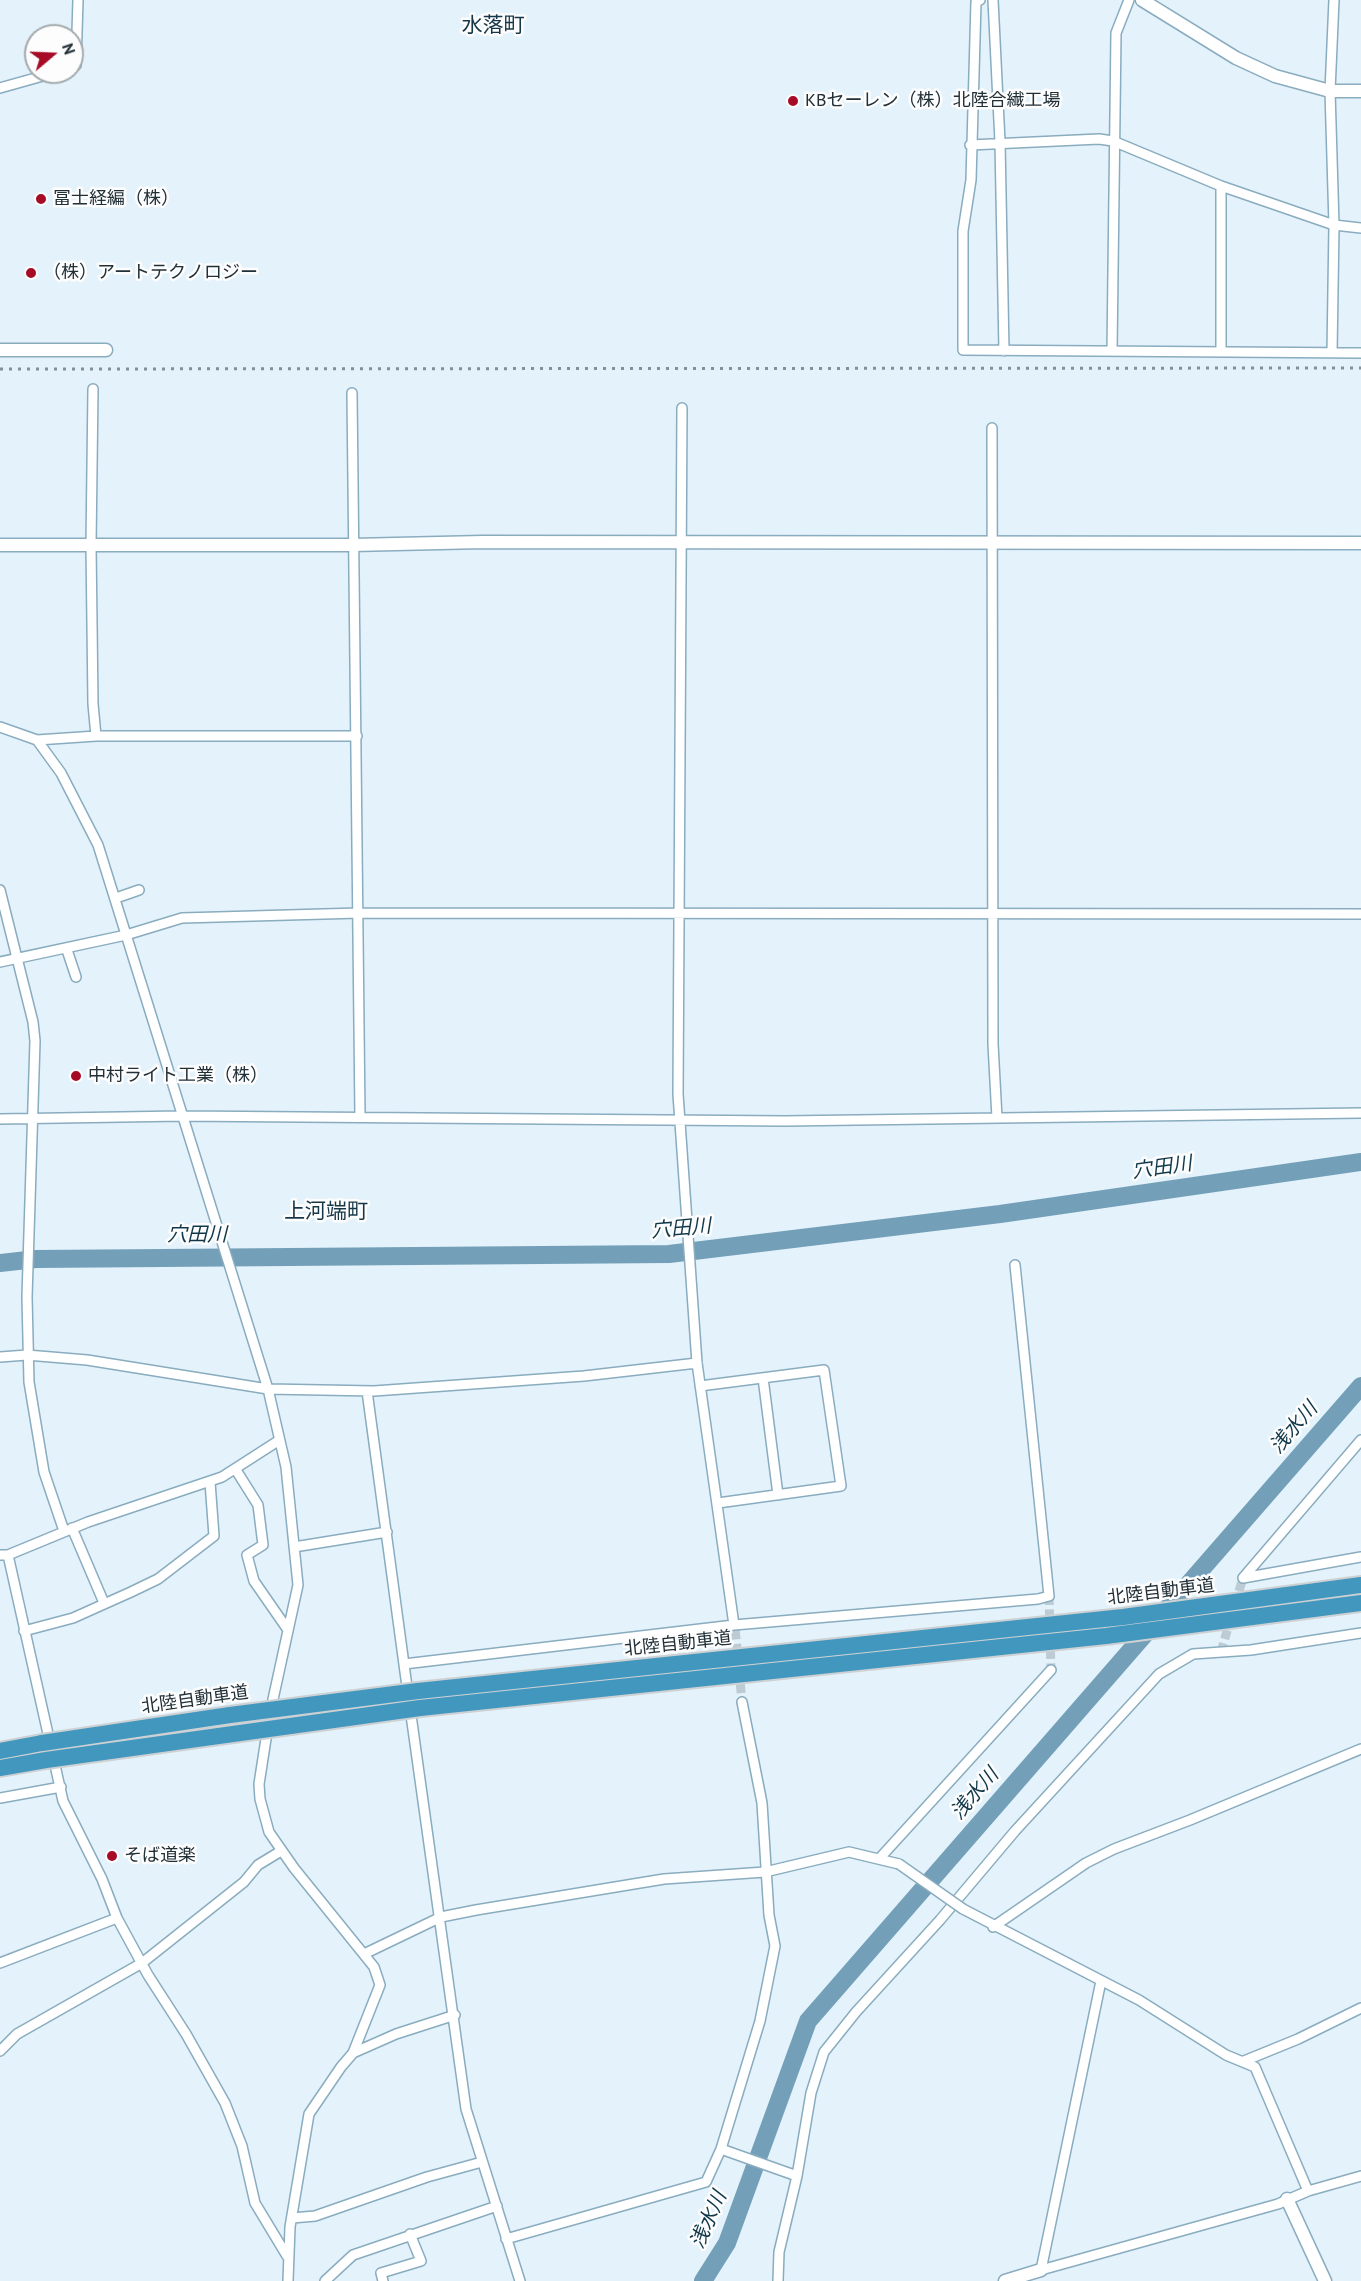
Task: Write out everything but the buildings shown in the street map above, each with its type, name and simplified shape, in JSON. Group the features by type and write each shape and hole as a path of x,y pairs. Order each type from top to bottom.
{"highway":[{"name":"北陸自動車道","path":"419,1700 1218,1606 1361,1585"},
{"name":"北陸自動車道","path":"0,1768 44,1752 242,1713 419,1700 1106,1636 1361,1603"},
{"name":"北陸自動車道","path":"0,1750 44,1752"}],"street":[{"path":"77,24 78,0"},
{"path":"980,0 976,2 970,145 971,180 963,231 963,351 1361,353"},
{"path":"993,0 1000,142 1004,351"},
{"path":"1112,351 1116,33 1129,0"},
{"path":"1142,0 1236,58 1275,76 1330,91 1361,91"},
{"path":"1332,353 1334,225 1330,91 1334,0"},
{"path":"0,88 24,81"},
{"path":"970,145 1099,139 1113,141 1221,186 1334,225 1361,228"},
{"path":"1221,186 1221,352"},
{"path":"0,350 106,350"},
{"path":"93,389 91,545 93,704 96,736"},
{"path":"352,393 360,1117"},
{"path":"682,408 677,1049 680,1120 700,1386 734,1625"},
{"path":"992,428 994,1095 997,1118"},
{"path":"0,546 352,545 483,542 1361,543"},
{"path":"0,727 37,740 96,736 357,736"},
{"path":"37,740 61,773 98,845 268,1389 278,1441 286,1467 297,1585 259,1784 260,1799 269,1832 281,1851 374,1967 380,1985 353,2053 340,2067 309,2114 287,2256 288,2281"},
{"path":"0,890 35,1041 27,1297 28,1382 44,1472 68,1530 104,1603"},
{"path":"116,898 139,890"},
{"path":"0,962 67,950 182,918 359,913 1361,914"},
{"path":"67,950 76,976"},
{"path":"0,1119 181,1116 680,1120 1361,1113"},
{"path":"404,1664 734,1625 1038,1599 1049,1596 1015,1265"},
{"path":"0,1357 27,1355 140,1367 268,1389 367,1391 584,1376 698,1364"},
{"path":"700,1386 824,1370 840,1486 718,1503"},
{"path":"763,1378 778,1495"},
{"path":"367,1391 455,2015 466,2109 520,2281"},
{"path":"1361,1440 1243,1578 1361,1557"},
{"path":"278,1441 236,1470 210,1482 68,1530 4,1555 63,1801 102,1879 117,1918 225,2103 242,2146 255,2203 287,2256"},
{"path":"236,1470 258,1505 263,1545 247,1555 254,1581 288,1630"},
{"path":"24,1631 73,1618 158,1579 214,1536 210,1482"},
{"path":"294,1547 387,1532"},
{"path":"734,1612 734,1625"},
{"path":"778,2281 779,2252 797,2176 811,2093 824,2052 1015,1831 1159,1674 1193,1653 1251,1650 1361,1633"},
{"path":"879,1859 1052,1670"},
{"path":"506,2239 706,2182 725,2150 760,2021 775,1946 765,1872 762,1803 742,1701"},
{"path":"993,1927 1086,1863 1114,1849 1361,1749"},
{"path":"0,1798 61,1787"},
{"path":"0,2051 17,2034 142,1963 244,1882 258,1865 281,1851"},
{"path":"364,1954 441,1917 664,1880 765,1872 849,1852 899,1864 963,1910 1139,2000 1226,2055 1256,2067 1308,2191"},
{"path":"0,1963 117,1918"},
{"path":"1041,2270 1101,1981"},
{"path":"1244,2061 1298,2040 1361,2008"},
{"path":"353,2053 396,2034 455,2015"},
{"path":"725,2150 797,2176"},
{"path":"292,2218 315,2216 427,2177 482,2162"},
{"path":"1005,2281 1278,2204 1308,2191 1361,2176"},
{"path":"1287,2199 1326,2281"},
{"path":"325,2281 353,2255 497,2206"},
{"path":"383,2281 381,2273 421,2261 410,2234"}],"waterway":[{"name":"穴田川","path":"0,1263 36,1259 669,1254 1000,1214 1361,1162"},
{"name":"浅水川","path":"703,2281 727,2243 808,2021 1361,1386"}],"tunnel":[{"path":"1235,1604 1243,1578"},
{"path":"1049,1596 1051,1670"},
{"path":"734,1617 742,1702"},
{"path":"1221,1652 1231,1617"}],"railway":[{"path":"0,369 1361,368"}],"place":[{"name":"KBセーレン（株）北陸合繊工場","path":"793,101"},
{"name":"冨士経編（株）","path":"41,199"},
{"name":"（株）アートテクノロジー","path":"31,273"},
{"name":"中村ライト工業（株）","path":"76,1076"},
{"name":"そば道楽","path":"112,1856"}],"district":[{"name":"水落町","path":"493,26"},
{"name":"上河端町","path":"326,1212"}]}
